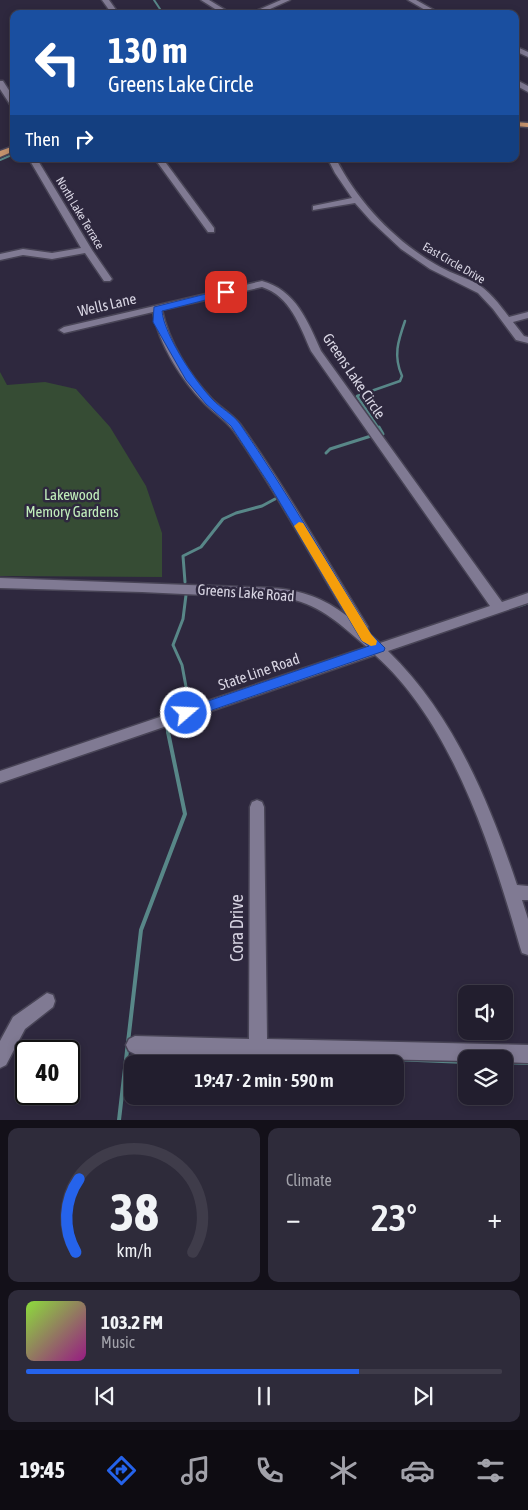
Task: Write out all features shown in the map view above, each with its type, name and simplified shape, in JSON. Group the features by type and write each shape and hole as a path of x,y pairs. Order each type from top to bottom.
{"street":[{"path":"105,0 113,10"},
{"path":"204,0 222,10"},
{"path":"262,10 287,0"},
{"path":"410,0 430,10"},
{"path":"0,83 10,98"},
{"name":"North Lake Terrace","path":"35,162 87,250 107,279"},
{"path":"161,162 211,230"},
{"name":"East Circle Drive","path":"333,162 342,181 356,200 406,249 432,267 482,292 520,338 528,340"},
{"path":"316,208 356,200"},
{"path":"0,257 23,252 52,256 87,250"},
{"name":"Greens Lake Circle","path":"157,309 262,284 272,285 285,294 316,351 499,608"},
{"path":"157,309 158,322 190,380 209,402 235,424 273,482 366,638"},
{"name":"Wells Lane","path":"64,330 157,309"},
{"path":"506,321 528,315"},
{"name":"Greens Lake Road","path":"0,583 205,589 298,596 324,606 379,648 436,718 473,785 520,892 528,947"},
{"name":"State Line Road","path":"0,777 528,598"},
{"name":"Cora Drive","path":"257,807 258,1048"},
{"path":"0,1059 19,1024 47,1001"},
{"path":"135,1045 528,1054"}],"green space":[{"name":"Lakewood Memory Gardens","path":"0,372 7,385 45,382 76,389 110,427 146,486 162,533 162,577 0,576"}],"waterway":[{"path":"154,0 161,10"},
{"path":"0,160 10,156"},
{"path":"379,429 357,396 400,381 402,376 397,355 400,335 405,321"},
{"path":"379,427 383,434"},
{"path":"326,453 330,449 371,436"},
{"path":"185,582 183,556 201,547 223,519 236,513 262,506 275,499"},
{"path":"185,707 189,703 182,665 173,645 183,619 186,595"},
{"path":"519,606 528,603"},
{"path":"168,733 167,728 169,726"},
{"path":"119,1120 141,930 185,814 168,732"},
{"path":"404,1059 458,1062"},
{"path":"513,1062 528,1063"}],"slow traffic":[{"path":"299,526 366,638 371,641"}],"route":[{"path":"186,713 379,648 366,638 273,482 235,424 209,402 190,380 158,322 157,309 226,292"}]}
